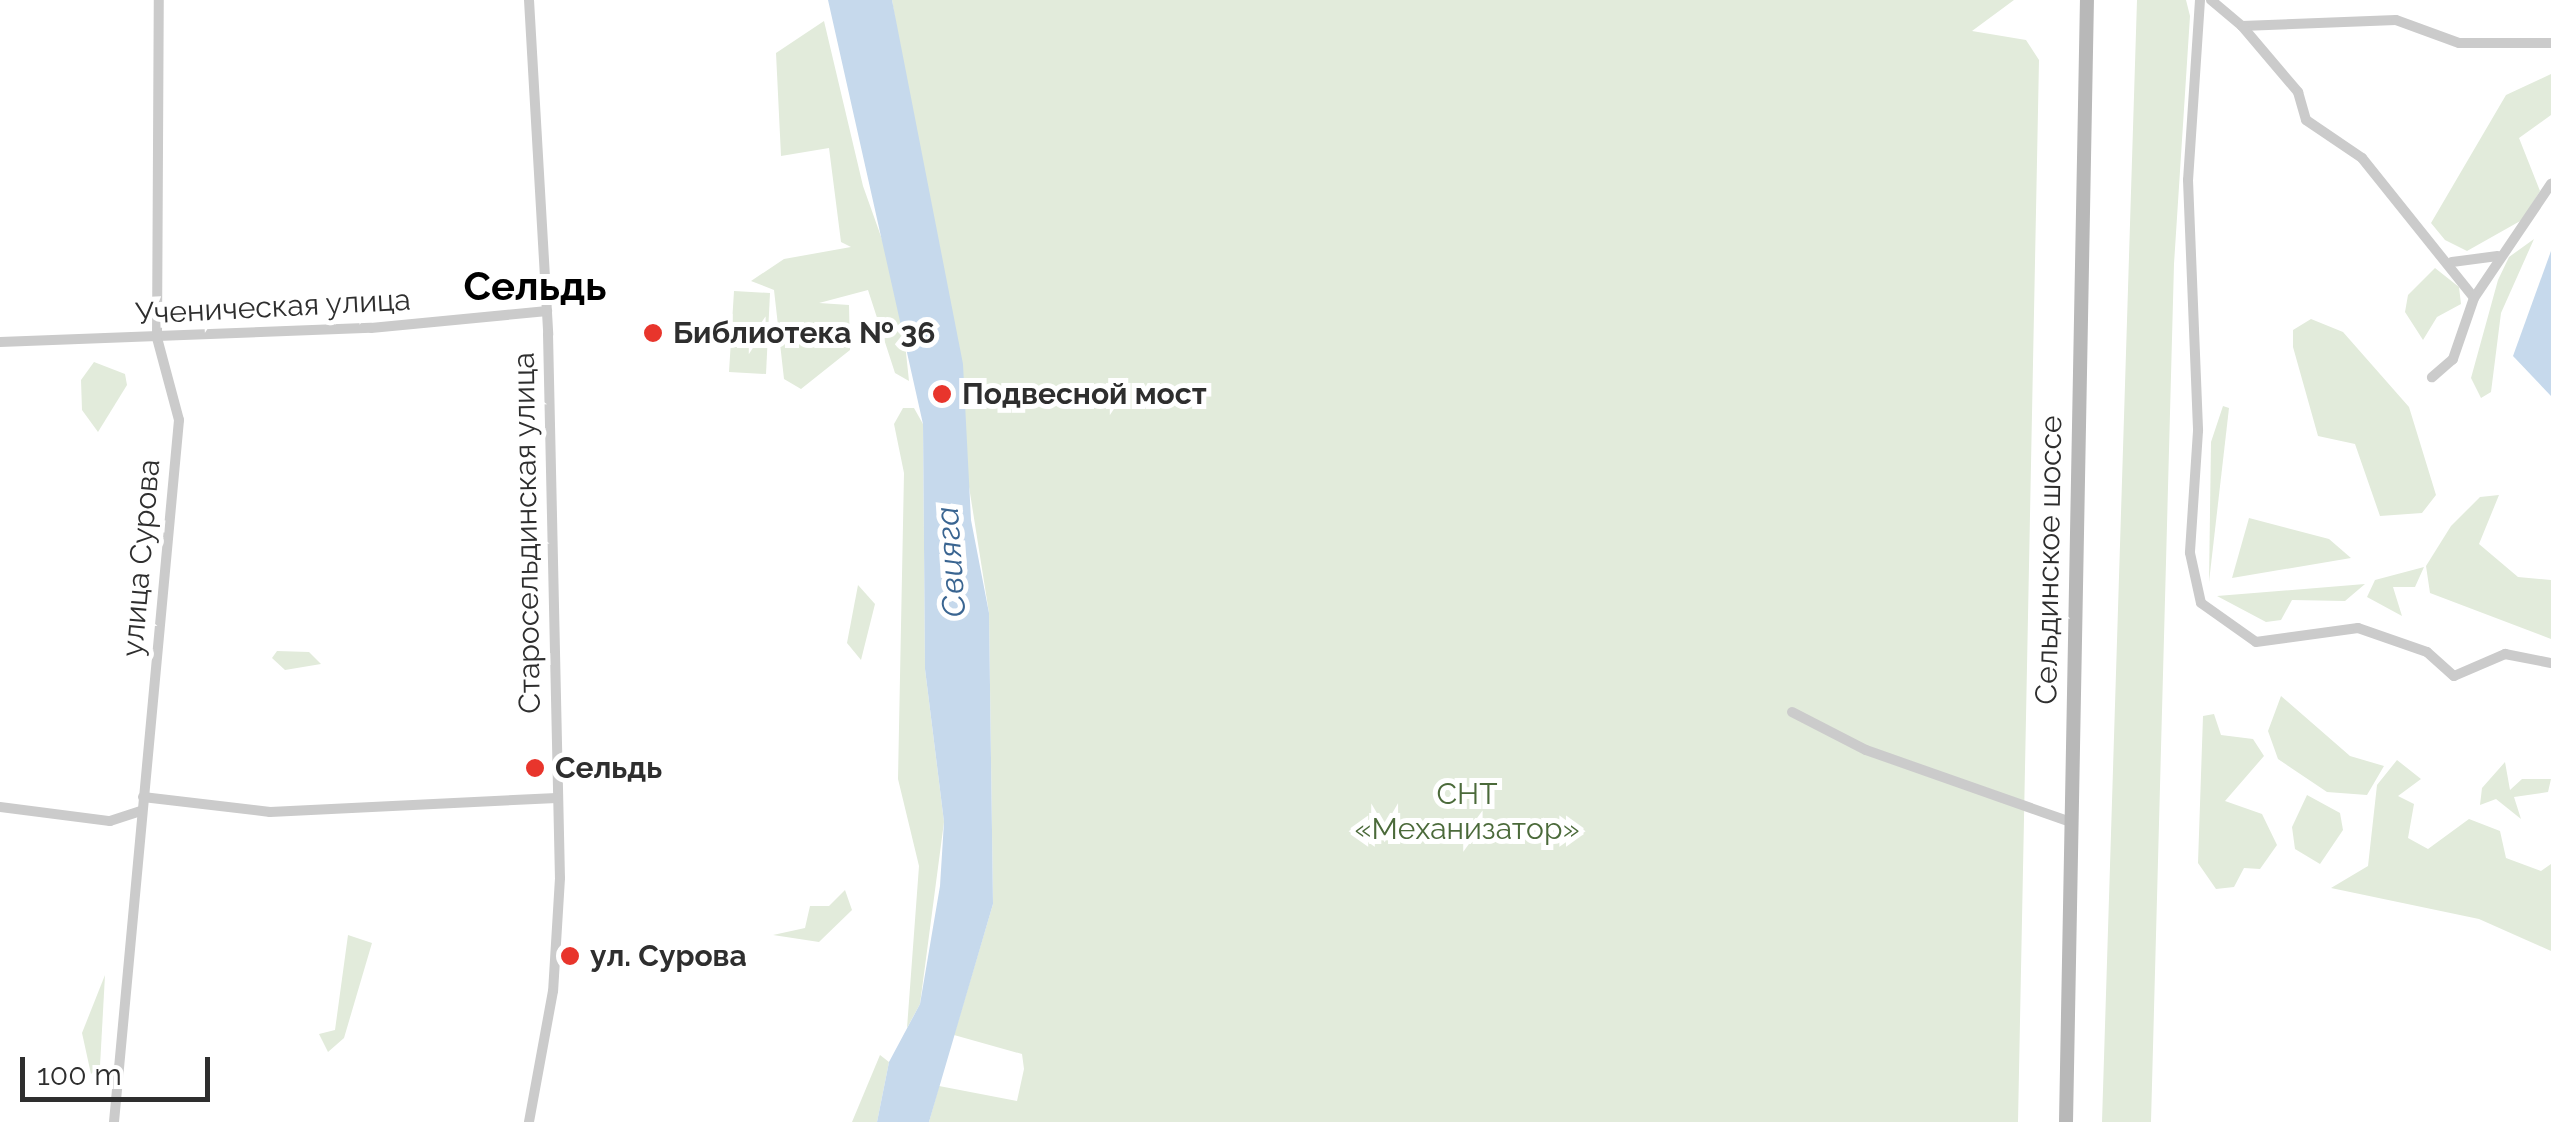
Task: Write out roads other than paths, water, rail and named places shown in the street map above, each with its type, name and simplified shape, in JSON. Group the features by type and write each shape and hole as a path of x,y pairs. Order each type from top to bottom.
{"main road":[{"name":"Сельдинское шоссе","path":"2066,1122 2087,0"}],"street":[{"name":"улица Сурова","path":"114,1122 179,420 157,338 159,0"},
{"name":"Старосельдинская улица","path":"529,0 547,311 557,798 557,954 530,1122"},
{"path":"2200,0 2188,180 2198,431 2190,554 2201,603 2256,642 2358,628 2426,652 2454,676 2505,654 2551,663"},
{"path":"2211,0 2242,26 2298,92 2314,129 2351,146 2405,220 2452,262 2474,298"},
{"path":"2242,26 2396,20 2445,41 2551,43"},
{"path":"2432,376 2453,359 2474,298 2498,256 2551,184"},
{"path":"2452,262 2498,256"},
{"name":"Ученическая улица","path":"0,342 157,338 547,311"},
{"path":"1792,712 1866,750 2071,822"},
{"path":"143,797 270,812 557,798"},
{"path":"0,807 110,821 142,812"}],"water":[{"name":"Свияга","path":"828,0 892,0 963,364 971,520 989,613 993,904 929,1122 877,1122 889,1062 920,1004 940,886 944,822 925,669 923,424"},
{"path":"2551,251 2551,396 2513,356"}],"place":[{"name":"Библиотека № 36","path":"653,333"},
{"name":"Подвесной мост","path":"942,394"},
{"name":"Сельдь","path":"535,768"},
{"name":"ул. Сурова","path":"570,956"}],"district":[{"name":"Сельдь","path":"535,286"}],"park label":[{"name":"СНТ «Механизатор»","path":"1467,811"}]}
